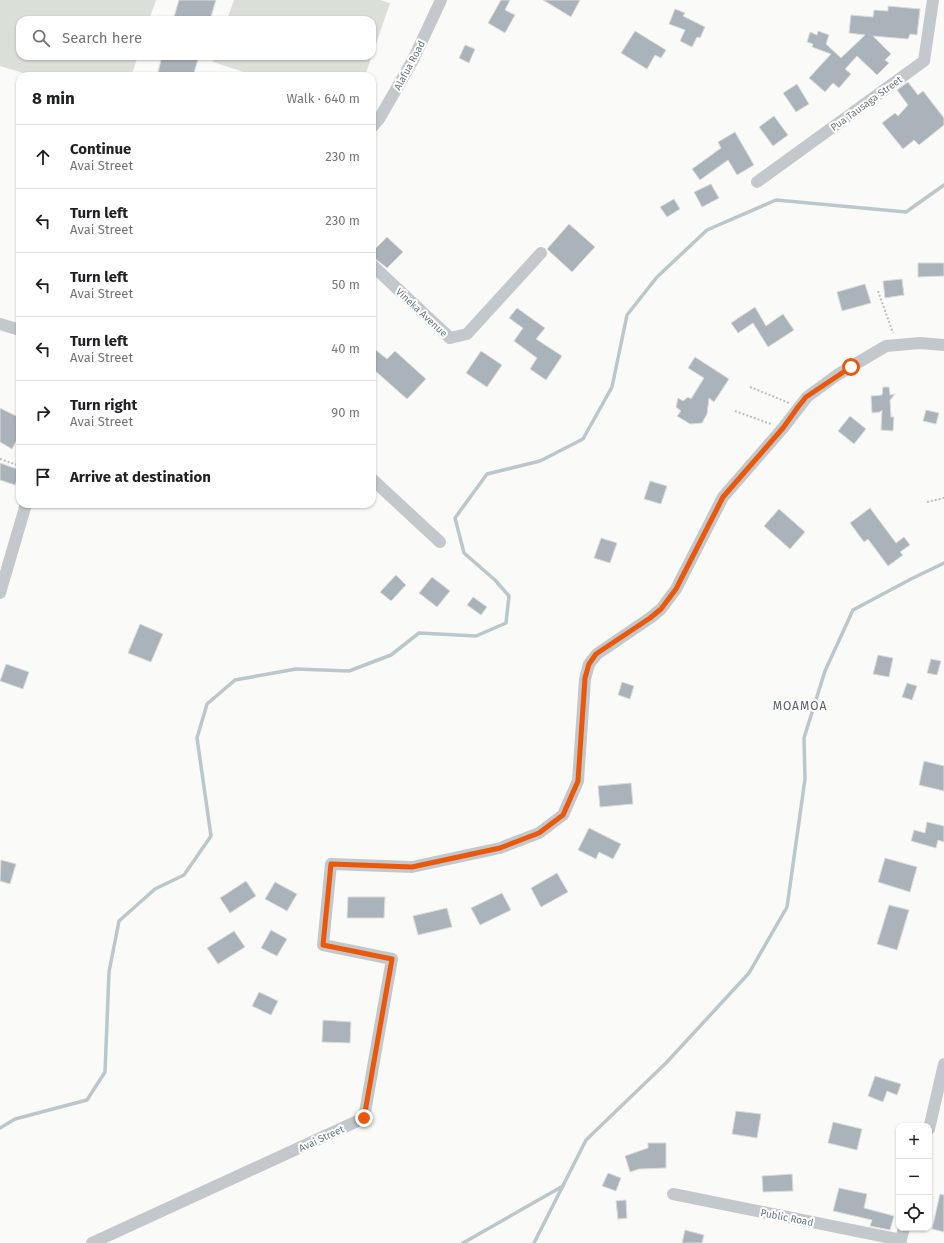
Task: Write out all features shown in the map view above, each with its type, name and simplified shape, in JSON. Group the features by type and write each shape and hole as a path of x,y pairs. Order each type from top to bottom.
{"street":[{"name":"Alafua Road","path":"376,122 412,60 442,0"},
{"name":"Pua Tausaga Street","path":"757,182 924,61 933,0"},
{"name":"Vineka Avenue","path":"376,269 450,338 467,334 541,254"},
{"path":"0,324 16,329"},
{"name":"Avai Street","path":"92,1243 364,1118 392,959 323,945 331,864 412,867 500,848 539,833 563,815 578,781 585,678 589,664 596,654 661,609 676,589 723,497 783,428 806,397 837,375 886,346 920,343 944,345"},
{"path":"376,483 440,542"},
{"path":"0,592 25,508"},
{"path":"930,1123 944,1064"},
{"name":"Public Road","path":"673,1194 902,1237"}],"path":[{"path":"878,291 898,345"},
{"path":"750,387 798,407"},
{"path":"735,411 783,428"},
{"path":"0,459 16,465"},
{"path":"927,502 944,498"}],"shaded area":[{"path":"0,0 156,0 150,16 16,16 16,60 137,60 132,72 20,72 0,66"},
{"path":"234,0 380,0 390,3 376,44 376,16 228,16"},
{"path":"214,60 371,60 366,72 244,72 213,62"}],"building":[{"path":"179,0 216,0 211,16 174,16"},
{"path":"501,0 510,0 505,10 515,15 505,33 488,23"},
{"path":"543,0 580,0 571,17"},
{"path":"888,6 920,9 917,35 910,34 908,39 873,36 891,54 885,60 889,63 877,75 857,56 845,69 851,74 839,88 833,83 825,92 809,78 831,54 812,47 813,44 807,42 810,32 817,35 818,31 829,35 826,44 841,58 865,35 849,33 851,15 873,17 874,10 888,11"},
{"path":"675,9 685,13 683,16 705,27 700,38 697,37 692,47 680,41 685,30 669,24"},
{"path":"635,31 666,50 661,58 655,55 647,69 621,53"},
{"path":"465,45 475,49 469,63 459,58"},
{"path":"161,60 198,60 194,72 158,72"},
{"path":"908,82 918,95 923,91 944,118 944,125 919,145 914,140 903,149 882,123 895,113 898,116 908,105 897,90"},
{"path":"797,84 809,104 796,112 783,93"},
{"path":"774,116 788,135 773,146 759,127"},
{"path":"735,132 754,165 737,175 728,160 700,180 692,169 721,148 718,142"},
{"path":"711,184 719,198 702,207 694,192"},
{"path":"674,199 680,209 667,217 660,207"},
{"path":"569,224 595,247 572,272 547,249"},
{"path":"387,237 403,252 387,268 376,260 376,248"},
{"path":"918,263 944,263 944,276 918,277"},
{"path":"902,279 904,295 885,298 883,281"},
{"path":"865,284 871,303 842,311 837,292"},
{"path":"755,307 766,326 783,314 794,330 768,347 753,323 738,333 731,323"},
{"path":"517,308 545,328 536,339 562,356 546,380 530,369 537,358 514,341 523,328 509,318"},
{"path":"376,350 387,359 395,351 426,379 407,399 376,372"},
{"path":"481,351 502,365 487,387 466,373"},
{"path":"695,357 729,379 714,402 709,398 707,414 702,423 690,424 677,416 681,411 676,407 678,398 683,401 688,397 691,399 704,378 688,368"},
{"path":"883,387 889,387 890,395 895,394 890,400 891,417 894,417 893,431 881,430 882,410 880,412 872,413 871,396 882,395"},
{"path":"0,408 16,416 16,442 12,449 0,442"},
{"path":"926,410 939,413 936,424 923,421"},
{"path":"850,416 866,429 854,444 838,431"},
{"path":"0,463 16,469 15,485 0,480"},
{"path":"650,481 667,486 661,504 644,499"},
{"path":"870,508 896,543 904,537 910,545 900,552 903,555 888,566 868,539 864,542 850,523"},
{"path":"779,509 805,532 790,549 764,526"},
{"path":"601,538 617,543 610,563 594,558"},
{"path":"396,575 406,585 391,601 380,592"},
{"path":"432,577 450,591 437,607 419,593"},
{"path":"473,597 487,607 481,615 467,605"},
{"path":"140,624 163,634 151,662 128,653"},
{"path":"878,655 893,658 889,677 873,674"},
{"path":"931,659 941,661 937,675 927,673"},
{"path":"6,664 29,672 23,689 0,681"},
{"path":"622,682 634,686 630,699 618,695"},
{"path":"907,683 917,686 912,700 902,697"},
{"path":"924,761 944,766 944,791 919,785"},
{"path":"631,783 633,804 600,807 598,786"},
{"path":"927,822 944,826 944,842 938,840 936,848 911,841 914,830 925,833"},
{"path":"589,828 621,844 613,859 599,852 596,859 578,850"},
{"path":"885,858 917,867 910,892 878,882"},
{"path":"1,860 16,864 10,884 0,881"},
{"path":"557,873 568,892 541,907 531,888"},
{"path":"246,881 256,896 230,913 220,898"},
{"path":"275,882 297,894 287,911 265,899"},
{"path":"502,893 511,910 480,925 471,908"},
{"path":"348,897 385,897 384,918 347,918"},
{"path":"889,905 909,910 897,950 877,944"},
{"path":"447,908 452,927 418,935 413,916"},
{"path":"271,930 287,939 277,956 261,948"},
{"path":"234,931 245,947 218,964 207,948"},
{"path":"259,992 278,1001 271,1015 252,1006"},
{"path":"323,1020 351,1022 350,1043 322,1042"},
{"path":"875,1076 901,1084 897,1095 887,1091 883,1102 868,1096"},
{"path":"736,1111 761,1114 757,1138 732,1134"},
{"path":"833,1122 862,1129 857,1150 828,1143"},
{"path":"648,1143 666,1143 666,1168 639,1169 630,1172 625,1156 648,1148"},
{"path":"608,1173 621,1178 616,1191 602,1186"},
{"path":"792,1174 793,1191 763,1192 762,1176"},
{"path":"839,1188 867,1194 864,1208 894,1216 890,1230 870,1226 872,1220 833,1211"},
{"path":"940,1194 944,1195 944,1232 932,1229"},
{"path":"626,1200 627,1218 618,1219 616,1201"},
{"path":"685,1230 704,1235 702,1243 682,1243"}],"waterway":[{"path":"0,1128 15,1119 87,1100 105,1072 109,972 119,921 155,889 184,875 211,836 197,738 207,704 235,680 296,669 349,671 391,655 419,633 476,636 506,623 509,596 495,580 464,553 455,518 487,474 540,461 583,439 612,387 627,315 657,277 707,230 776,200 906,212 944,185"},
{"path":"534,1243 586,1140 666,1063 749,973 787,907 805,779 804,738 825,671 853,610 944,563"},
{"path":"463,1243 563,1186"}],"district":[{"name":"MOAMOA","path":"800,706"}],"route":[{"path":"364,1118 392,959 323,945 331,864 412,867 500,848 539,833 563,815 578,781 585,678 589,664 596,654 661,609 676,589 723,497 783,428 806,397 851,367"}]}
